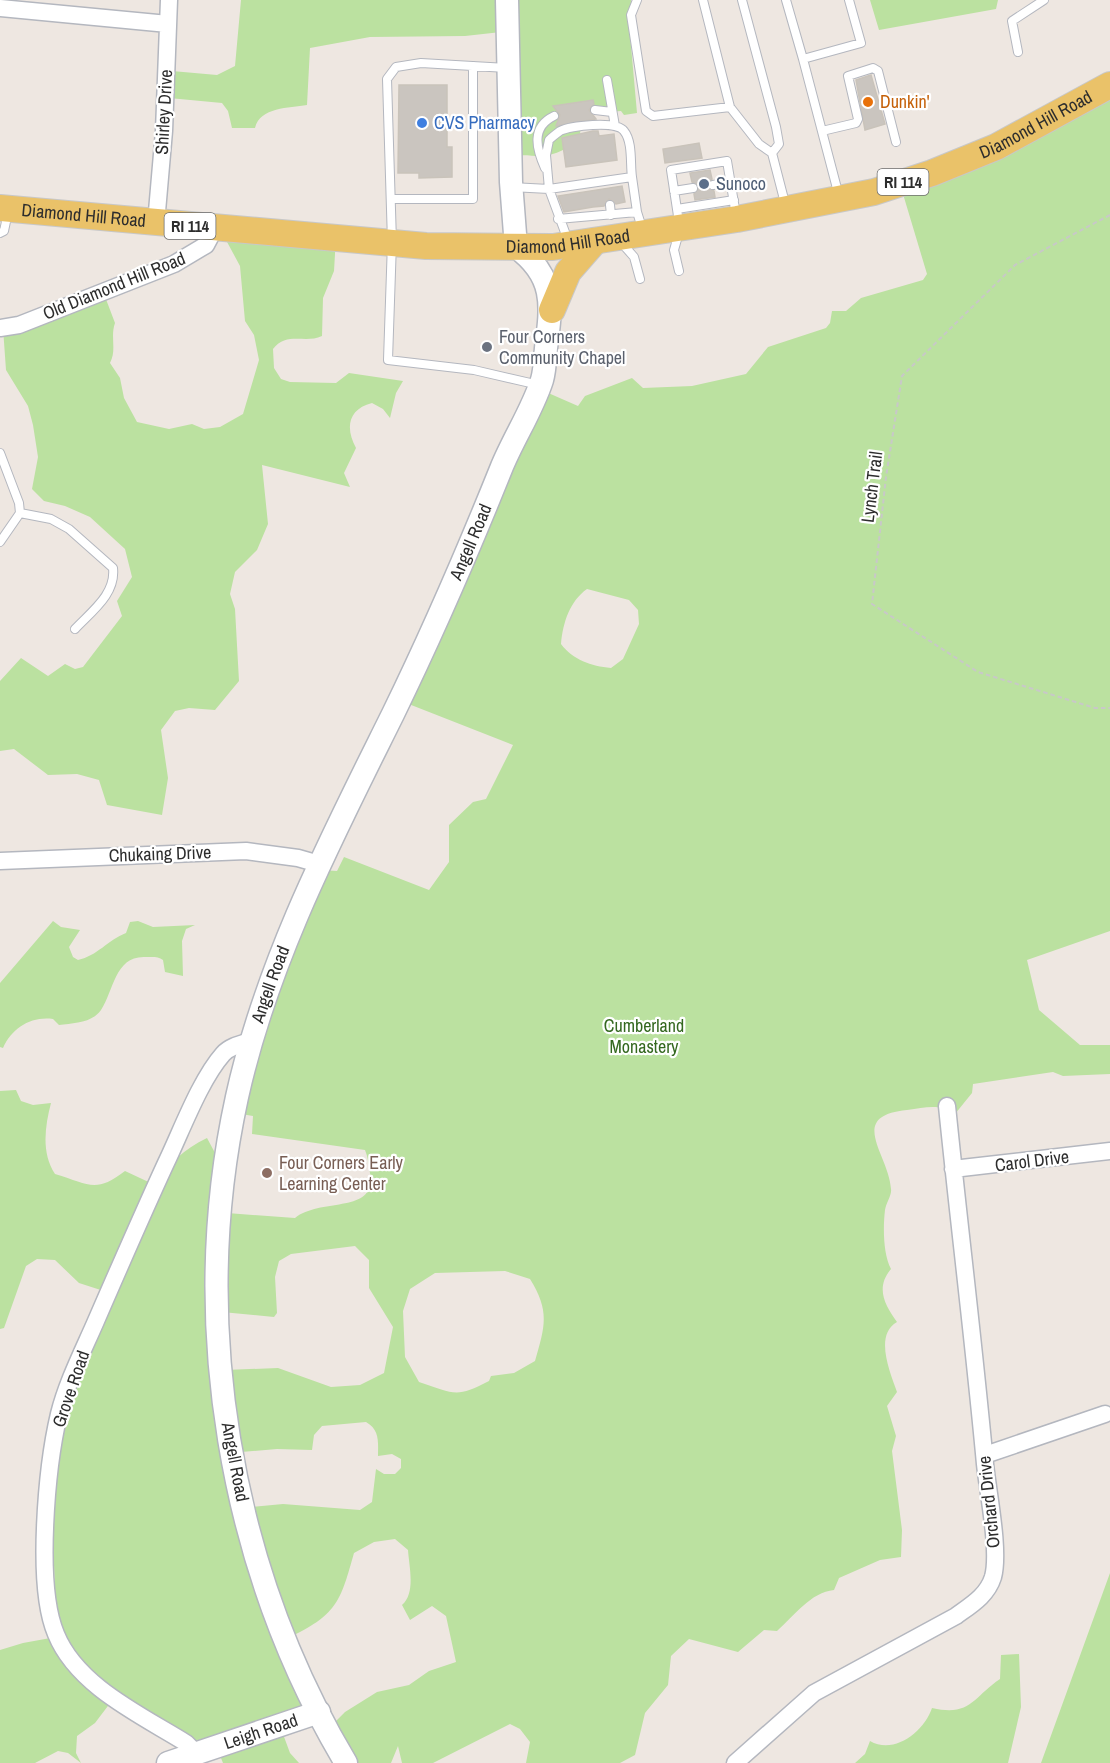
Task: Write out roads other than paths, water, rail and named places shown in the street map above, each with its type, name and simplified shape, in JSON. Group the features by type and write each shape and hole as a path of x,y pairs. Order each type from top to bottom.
{"main road":[{"path":"507,0 511,187 516,247"},
{"name":"Diamond Hill Road","path":"5,208 392,242 468,247 516,247 597,227 678,219 735,210 787,210 840,200 932,173 984,152 1110,85"},
{"path":"552,310 568,272 597,227"},
{"name":"Angell Road","path":"346,1763 288,1645 255,1552 235,1471 223,1388 218,1310 219,1233 225,1175 237,1096 251,1041 283,949 319,864 412,675 539,385 552,310 544,277 528,256 516,247"},
{"name":"Leigh Road","path":"168,1763 319,1712"}],"street":[{"name":"Shirley Drive","path":"156,223 164,131 170,0"},
{"path":"0,8 168,24"},
{"name":"Old Diamond Hill Road","path":"0,328 18,324 174,264 206,245 215,228"},
{"name":"Chukaing Drive","path":"0,861 246,851 298,858 319,864"},
{"name":"Grove Road","path":"195,1752 96,1685 79,1669 56,1635 51,1617 47,1582 45,1510 49,1468 60,1412 139,1222 197,1099 219,1061 234,1047 251,1041"},
{"name":"Orchard Drive","path":"735,1763 814,1694 956,1616 987,1591 993,1576 994,1556 985,1455 947,1106"},
{"name":"Carol Drive","path":"953,1170 1110,1151"},
{"path":"985,1455 1105,1414"}],"lane":[{"path":"637,0 631,15 646,111 653,116 730,107"},
{"path":"703,0 730,107 759,144 772,153 787,210"},
{"path":"742,0 776,127 779,144 772,153"},
{"path":"786,0 840,200"},
{"path":"803,59 861,43 849,0"},
{"path":"1018,52 1012,21 1044,0"},
{"path":"507,68 421,63 396,67 387,79 392,242 388,360 474,370 539,385"},
{"path":"391,199 473,199 473,66"},
{"path":"822,131 856,123 858,119 848,76 873,68 878,71 896,142"},
{"path":"608,80 615,126"},
{"path":"595,110 612,112"},
{"path":"548,173 539,154 537,134 543,121 554,116"},
{"path":"558,219 549,189 549,140 562,130 596,125 615,126 624,131 629,142 640,223"},
{"path":"679,272 674,250 678,219 671,170 727,161 735,210"},
{"path":"511,187 574,190 607,185 632,177"},
{"path":"713,185 731,182"},
{"path":"674,191 693,188"},
{"path":"597,227 610,205"},
{"path":"0,233 4,231 5,208"},
{"path":"558,219 577,214 597,227 634,257 640,279"},
{"path":"558,219 597,227"},
{"path":"0,453 19,503 20,513 16,522 0,542"},
{"path":"20,513 51,519 69,529 113,568 114,582 109,592 75,629"}],"place":[{"name":"Dunkin'","path":"868,102"},
{"name":"CVS Pharmacy","path":"422,123"},
{"name":"Sunoco","path":"704,184"},
{"name":"Four Corners Community Chapel","path":"487,347"},
{"name":"Four Corners Early Learning Center","path":"267,1173"}],"park label":[{"name":"Cumberland Monastery","path":"644,1036"}]}
